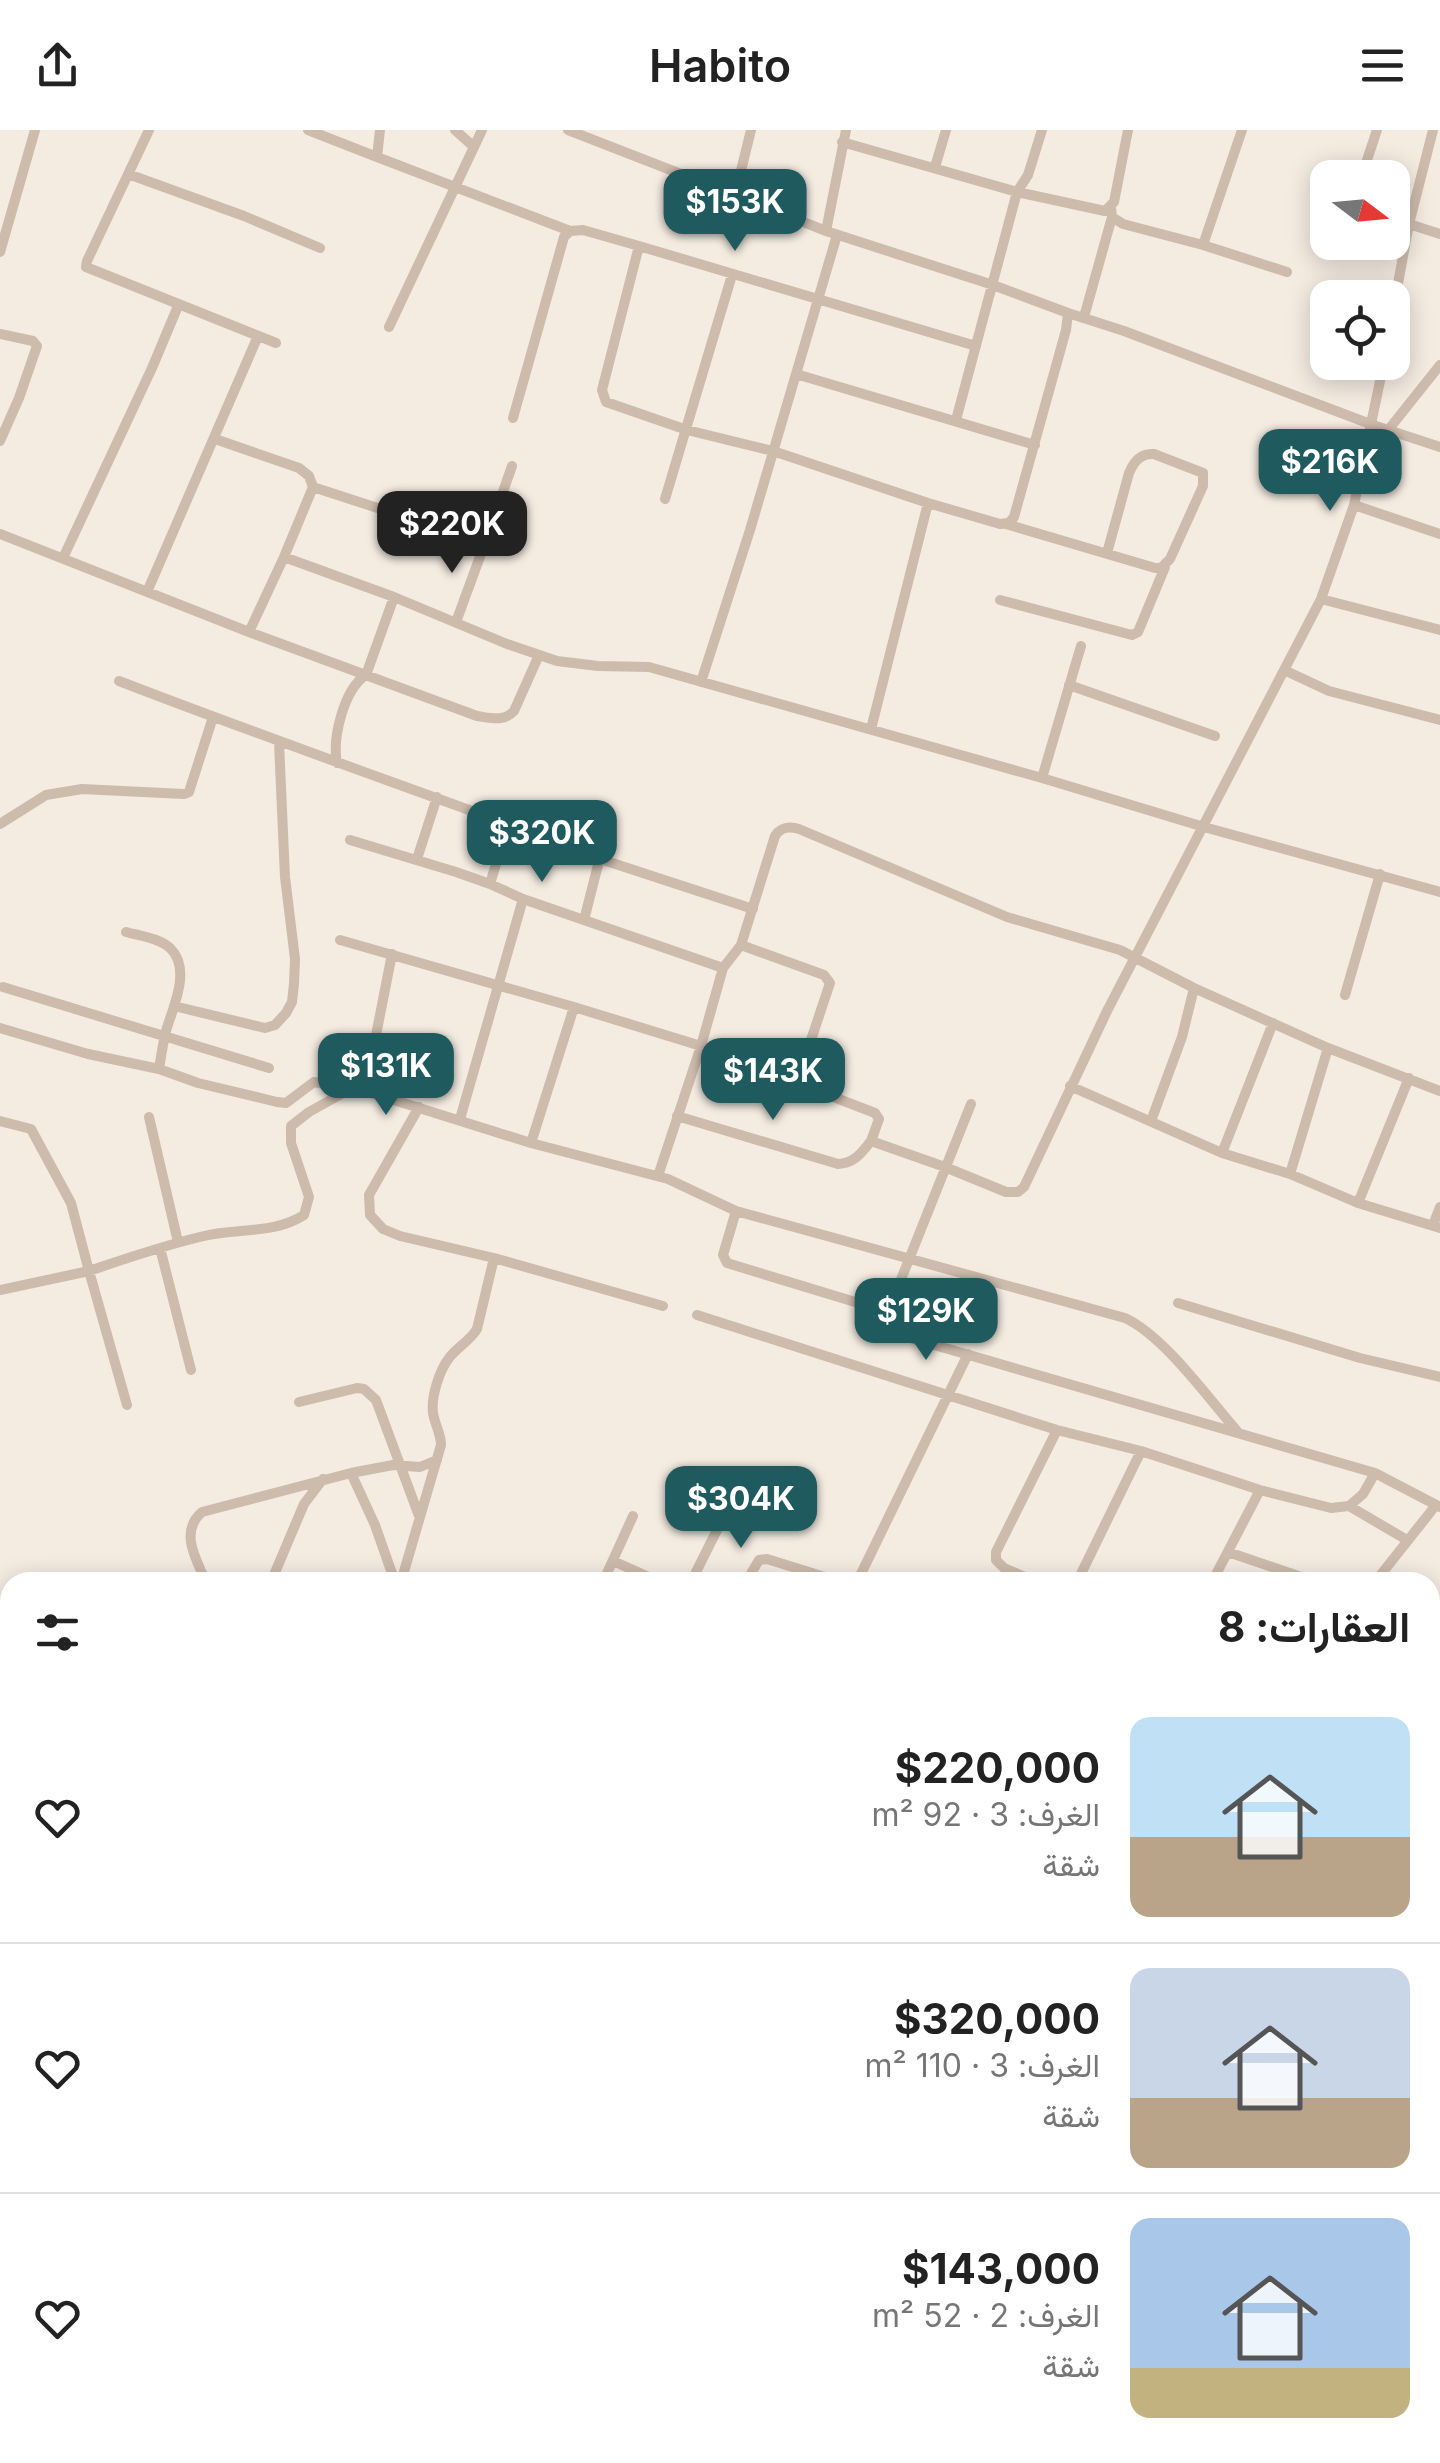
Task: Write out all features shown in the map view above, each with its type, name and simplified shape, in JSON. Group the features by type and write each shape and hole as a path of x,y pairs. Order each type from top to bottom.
{"street":[{"path":"0,252 35,130"},
{"path":"149,130 86,267 276,343"},
{"path":"308,130 570,232 583,230 976,346"},
{"path":"377,157 380,130"},
{"path":"455,130 474,147"},
{"path":"389,328 482,130"},
{"path":"568,130 832,233 992,285 1440,447"},
{"path":"734,195 752,130"},
{"path":"934,167 946,130"},
{"path":"956,420 1017,192 1028,175 1042,130"},
{"path":"1084,318 1112,212 1128,130"},
{"path":"1203,246 1242,130"},
{"path":"1367,160 1378,130"},
{"path":"1410,220 1433,130"},
{"path":"701,682 819,301 844,136 1017,192 1112,212 1123,224 1287,272"},
{"path":"128,174 320,248"},
{"path":"1410,224 1440,234"},
{"path":"514,418 564,237 570,232"},
{"path":"639,246 602,390 612,405 687,430 773,451 928,503 1155,568 1166,566"},
{"path":"665,500 732,274"},
{"path":"64,558 178,306"},
{"path":"1006,524 1014,517 1068,313"},
{"path":"0,334 34,341 37,346 20,398 0,441"},
{"path":"147,592 258,336"},
{"path":"1390,429 1440,365"},
{"path":"796,374 1035,445"},
{"path":"871,1141 1006,1192 1018,1192 1024,1187 1134,958 1321,599 1354,506 1381,380"},
{"path":"215,439 299,468 310,476 313,487 249,632"},
{"path":"1000,600 1132,635 1138,632 1204,480 1203,473 1154,454 1134,462 1107,554"},
{"path":"456,622 512,466"},
{"path":"313,487 485,544"},
{"path":"871,729 928,503"},
{"path":"1354,506 1440,534"},
{"path":"0,534 477,716 509,716 539,655"},
{"path":"284,558 539,655 579,664 650,667 1440,892"},
{"path":"338,763 338,726 352,688 366,675 394,597"},
{"path":"1321,599 1440,630"},
{"path":"1042,778 1081,646"},
{"path":"1284,670 1329,690 1440,720"},
{"path":"119,681 597,858 752,908"},
{"path":"1069,686 1215,736"},
{"path":"0,824 46,795 82,789 189,792 213,717"},
{"path":"174,1006 264,1028 275,1025 292,1002 295,959 285,877 279,743"},
{"path":"417,859 437,796"},
{"path":"490,884 508,824"},
{"path":"658,1176 723,968 741,945 776,836 780,830 794,828 1007,917 1120,950 1273,1024 1440,1091"},
{"path":"350,840 490,884 523,900 723,968"},
{"path":"584,920 597,858"},
{"path":"1345,995 1380,874"},
{"path":"460,1120 523,900"},
{"path":"126,932 163,944 174,953 180,981 159,1070"},
{"path":"340,940 700,1046 876,1114 880,1119 871,1141 856,1159 838,1164 678,1116"},
{"path":"741,945 824,975 830,983 797,1082"},
{"path":"365,1091 392,954"},
{"path":"1,984 269,1068"},
{"path":"1151,1122 1182,1037 1194,988"},
{"path":"531,1144 574,1006"},
{"path":"1222,1153 1273,1024"},
{"path":"0,1028 282,1102 314,1082 365,1091 531,1144 658,1176 736,1211 1125,1318 1156,1339 1237,1431"},
{"path":"1290,1174 1328,1048"},
{"path":"1358,1203 1409,1078"},
{"path":"1070,1086 1222,1153 1290,1174 1358,1203 1436,1227 1440,1207"},
{"path":"0,1290 89,1271 211,1234 288,1225 304,1215 309,1197 291,1143 291,1126 352,1088"},
{"path":"971,1104 888,1312 888,1322 898,1334 1375,1473 1438,1506 1384,1572"},
{"path":"419,1107 370,1195 370,1215 383,1229 663,1306"},
{"path":"150,1117 178,1242"},
{"path":"0,1120 31,1128 72,1203 126,1406"},
{"path":"736,1211 723,1258 728,1263 888,1312"},
{"path":"160,1248 192,1370"},
{"path":"401,1572 442,1439 432,1407 440,1374 447,1360 477,1329 494,1258"},
{"path":"1178,1304 1360,1358 1440,1377"},
{"path":"698,1315 1056,1430 1142,1450 1260,1490 1332,1508 1350,1506 1363,1494 1375,1473"},
{"path":"863,1572 968,1354"},
{"path":"299,1402 357,1388 376,1400 420,1517"},
{"path":"1013,1572 996,1560 996,1552 1056,1430"},
{"path":"1082,1572 1142,1450"},
{"path":"202,1572 189,1536 191,1524 202,1512 352,1472 420,1466 437,1460"},
{"path":"352,1472 394,1572"},
{"path":"275,1572 304,1504 324,1479"},
{"path":"1217,1572 1260,1490"},
{"path":"696,1572 734,1496"},
{"path":"1350,1506 1408,1540"},
{"path":"608,1572 633,1516"},
{"path":"1228,1552 1287,1572"},
{"path":"752,1572 759,1560 766,1559 808,1572"},
{"path":"613,1561 638,1572"}]}
